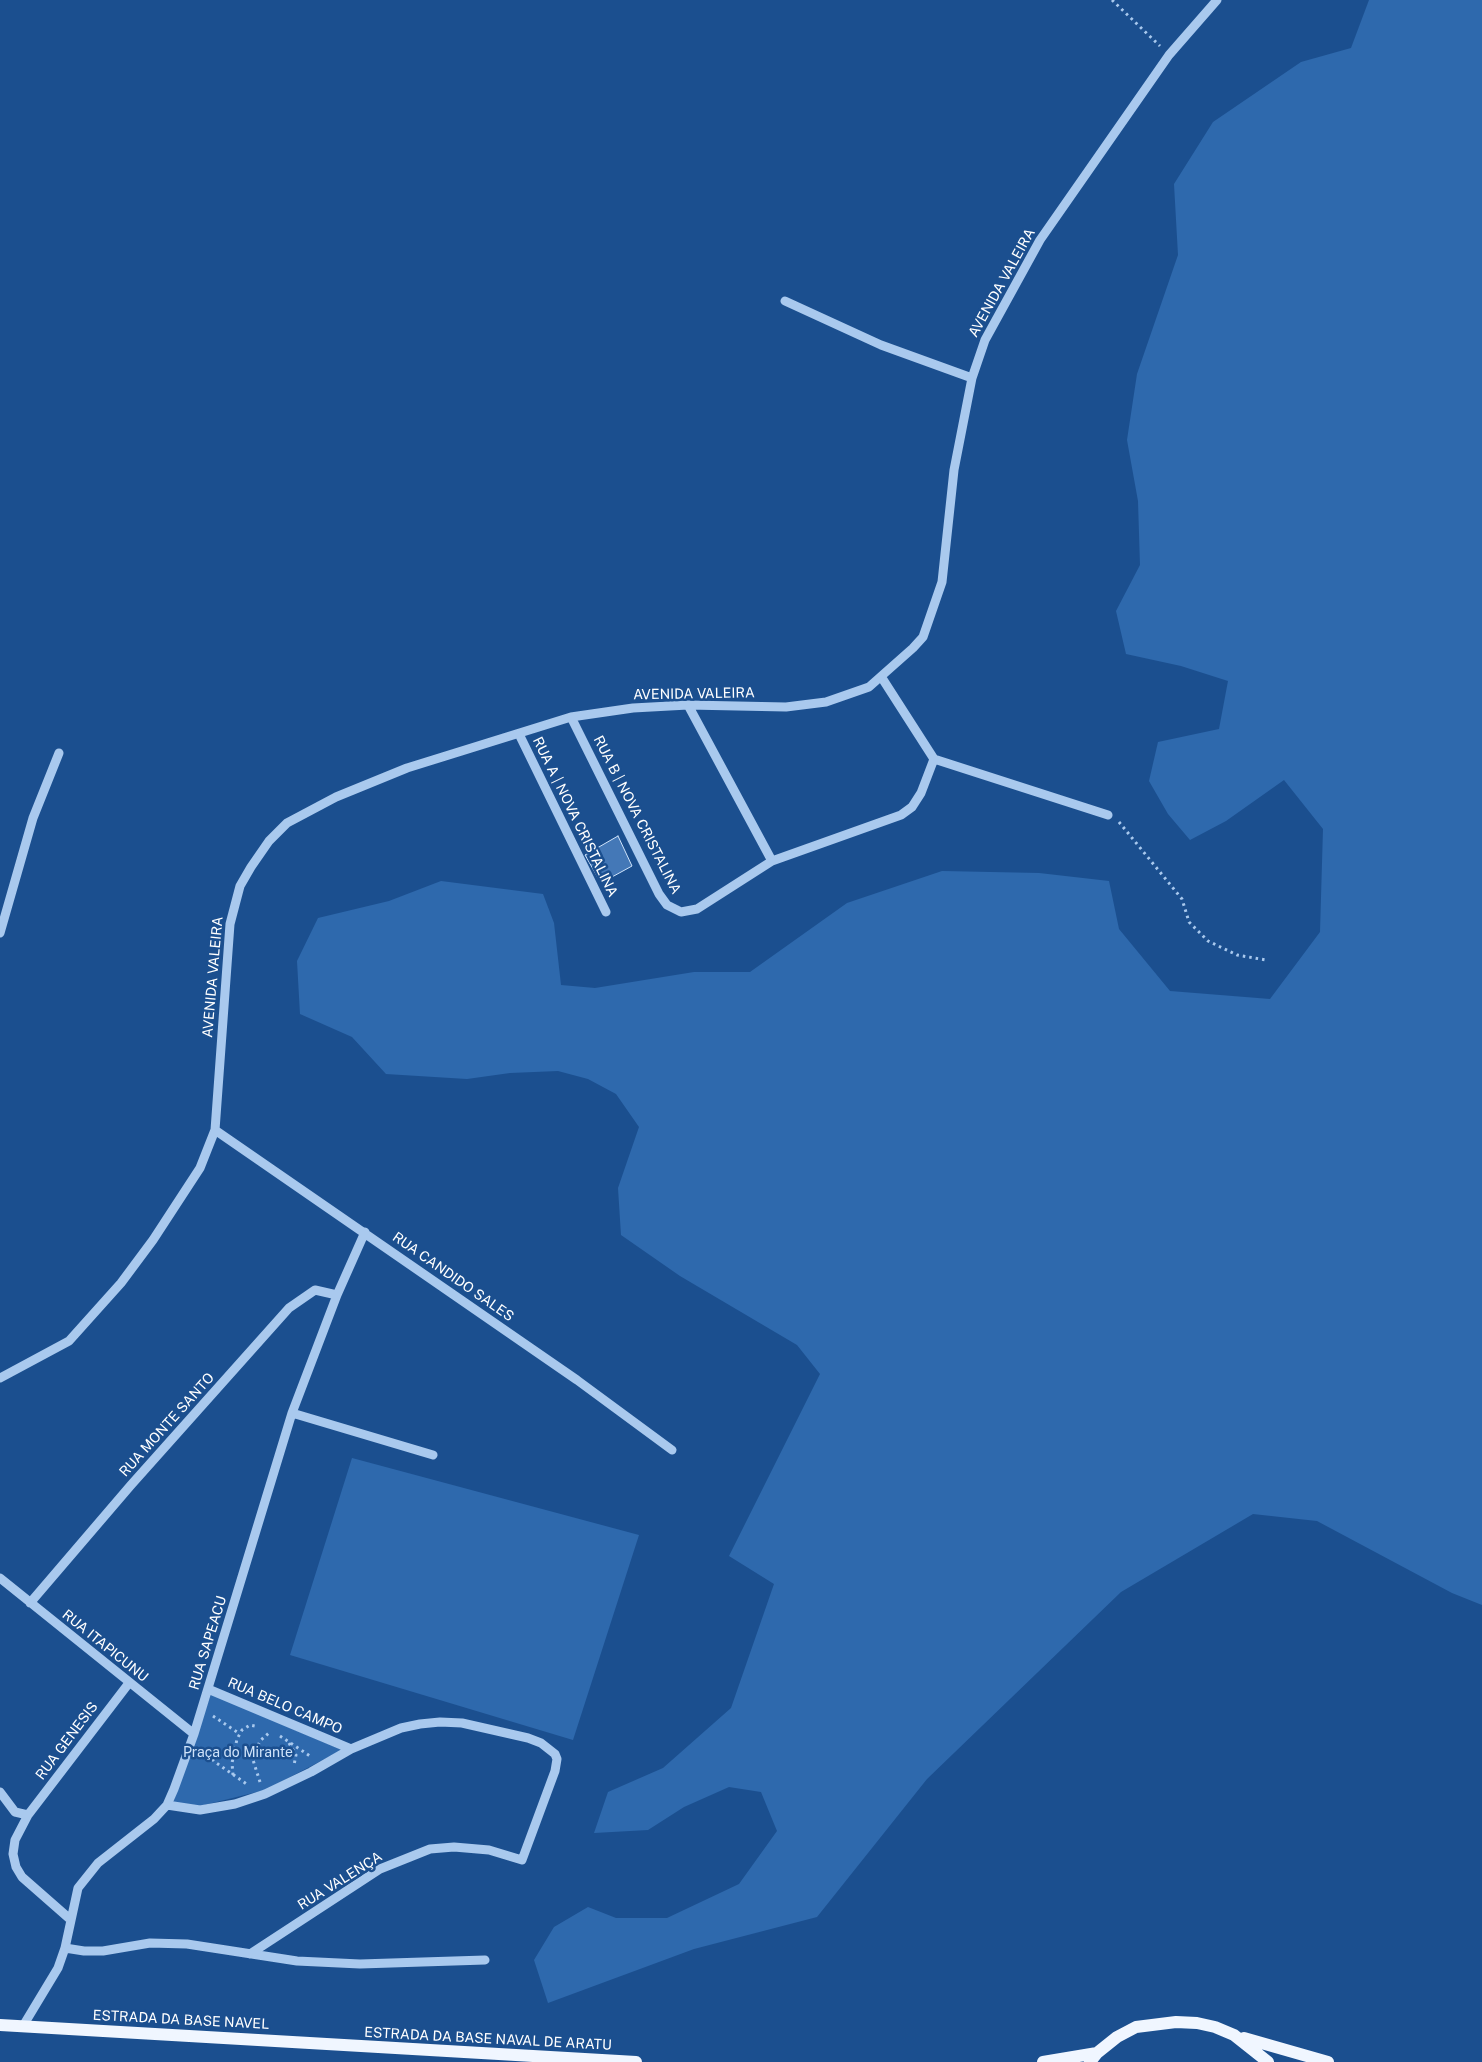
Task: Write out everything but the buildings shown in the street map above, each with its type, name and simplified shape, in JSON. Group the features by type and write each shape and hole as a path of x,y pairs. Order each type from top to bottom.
{"main road":[{"path":"1043,2062 1094,2057 1117,2037 1136,2027 1156,2023 1197,2023 1215,2027 1234,2036 1328,2062"},
{"name":"ESTRADA DA BASE NAVEL","path":"0,2025 338,2045"},
{"path":"1234,2036 1268,2062"},
{"name":"ESTRADA DA BASE NAVAL DE ARATU","path":"338,2045 636,2062"}],"street":[{"name":"AVENIDA VALEIRA","path":"0,1378 69,1341 121,1283 153,1240 200,1168 215,1130 230,924 240,886 269,841 288,823 336,797 407,768 571,717 633,708 688,705 786,707 826,702 869,687 882,678 923,637 942,582 954,470 972,378 985,340 1040,240 1170,55 1214,1"},
{"path":"784,301 881,345 972,378"},
{"path":"882,678 934,759 1108,815"},
{"path":"688,705 772,860 901,815 912,807 921,793 934,759"},
{"name":"RUA B | NOVA CRISTALINA","path":"571,717 659,894 675,910 689,912 705,904 772,860"},
{"name":"RUA A | NOVA CRISTALINA","path":"519,734 606,912"},
{"path":"0,933 33,818 59,753"},
{"name":"RUA CANDIDO SALES","path":"215,1130 577,1380 672,1450"},
{"name":"RUA SAPEACU","path":"23,2026 48,1988 65,1948 78,1888 86,1875 98,1863 154,1819 167,1805 194,1736 292,1413 337,1295 365,1232"},
{"name":"RUA MONTE SANTO","path":"30,1603 131,1485 289,1308 315,1290 337,1295"},
{"path":"292,1413 433,1455"},
{"name":"RUA ITAPICUNU","path":"0,1578 194,1736"},
{"name":"RUA GENESIS","path":"70,1920 30,1886 16,1867 13,1854 15,1840 28,1815 129,1683"},
{"name":"RUA BELO CAMPO","path":"208,1689 351,1749"},
{"name":"RUA BELO CAMPO","path":"167,1805 200,1810 235,1804 265,1794 320,1767 351,1749 400,1728 440,1722 462,1723 528,1738 550,1749 557,1759"},
{"name":"RUA VALENÇA","path":"250,1954 380,1869 430,1849 454,1847 489,1850 522,1860 557,1759"},
{"path":"0,1792 15,1812 28,1815"},
{"path":"65,1948 103,1951 150,1943 187,1944 297,1961 360,1964 485,1960"}],"path":[{"path":"1112,0 1170,55"},
{"path":"1108,815 1121,824 1182,899 1189,922 1208,941 1236,955 1266,960"},
{"path":"201,1713 212,1716 240,1734"},
{"path":"233,1775 234,1750 240,1734 250,1725 270,1732 305,1751 320,1767"},
{"path":"265,1794 256,1774 253,1760 255,1750 261,1740 270,1732"},
{"path":"194,1736 214,1762 265,1794"},
{"path":"289,1742 296,1755 293,1766 289,1770"},
{"path":"256,1774 264,1776"}],"green space":[{"path":"1369,0 1482,0 1482,1605 1452,1593 1317,1521 1253,1514 1121,1592 927,1779 817,1917 694,1949 548,2003 534,1960 554,1927 588,1907 616,1918 667,1918 739,1884 777,1831 761,1792 729,1787 684,1807 648,1830 594,1833 608,1792 663,1768 731,1708 774,1584 729,1556 820,1374 797,1345 680,1276 621,1235 618,1188 639,1127 616,1094 588,1079 558,1071 510,1073 467,1079 386,1074 352,1037 300,1014 297,961 318,918 389,901 441,881 543,894 554,923 561,985 595,988 694,972 750,972 847,903 942,871 1039,873 1109,881 1119,929 1170,991 1270,999 1320,932 1323,829 1284,780 1226,821 1190,840 1168,814 1149,781 1158,742 1219,729 1228,681 1181,666 1126,654 1116,611 1140,565 1138,501 1127,440 1137,374 1178,255 1174,184 1213,122 1301,62 1351,48"},
{"path":"352,1458 639,1535 573,1740 290,1655"},
{"name":"Praça do Mirante","path":"211,1694 342,1750 265,1790 200,1806 173,1803"}]}
